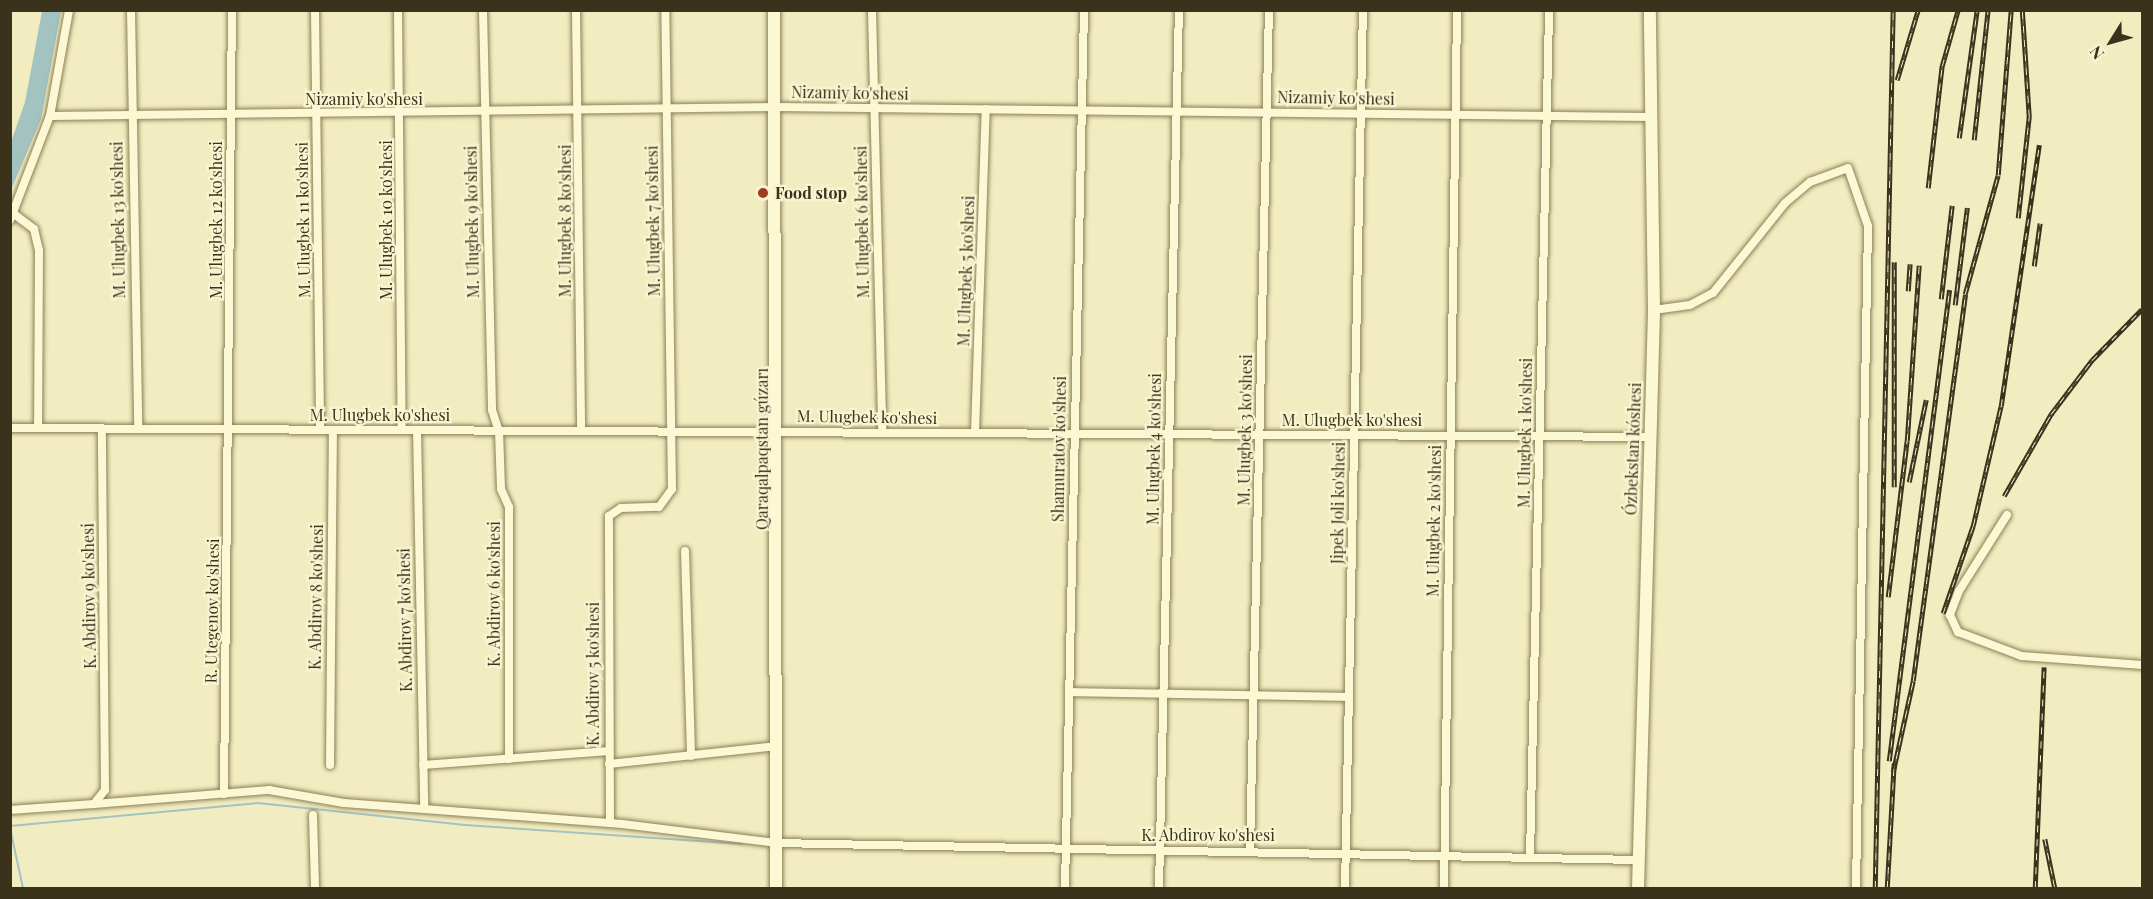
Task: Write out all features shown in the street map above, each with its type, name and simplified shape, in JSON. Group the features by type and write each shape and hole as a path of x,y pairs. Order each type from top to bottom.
{"street":[{"path":"38,428 39,250 34,229 12,217 50,116 69,10"},
{"name":"M. Ulugbek 13 ko'shesi","path":"130,10 130,119 138,428"},
{"name":"M. Ulugbek 12 ko'shesi","path":"230,429 232,10"},
{"name":"M. Ulugbek 11 ko'shesi","path":"315,10 320,429"},
{"name":"M. Ulugbek 10 ko'shesi","path":"398,10 402,430"},
{"name":"M. Ulugbek 9 ko'shesi","path":"483,10 492,410 499,431"},
{"name":"M. Ulugbek 8 ko'shesi","path":"576,10 580,113 581,431"},
{"name":"M. Ulugbek 7 ko'shesi","path":"607,524 617,509 659,507 670,497 672,431 665,10"},
{"name":"Qaraqalpaqstan gúzarı","path":"774,10 779,431 776,888"},
{"name":"M. Ulugbek 6 ko'shesi","path":"872,10 882,433"},
{"name":"Shamuratov ko'shesi","path":"1065,888 1084,10"},
{"name":"M. Ulugbek 4 ko'shesi","path":"1159,888 1179,10"},
{"name":"M. Ulugbek 3 ko'shesi","path":"1250,851 1269,10"},
{"name":"Jipek Joli ko'shesi","path":"1344,888 1363,10"},
{"name":"M. Ulugbek 2 ko'shesi","path":"1444,888 1457,10"},
{"name":"M. Ulugbek 1 ko'shesi","path":"1530,856 1549,10"},
{"name":"Ózbekstan kóshesi","path":"1638,888 1654,310 1650,10"},
{"name":"Nizamiy ko'shesi","path":"50,116 130,119 317,114 580,113 776,107 1650,117"},
{"name":"M. Ulugbek 5 ko'shesi","path":"975,433 986,109"},
{"path":"1654,310 1690,305 1713,293 1785,203 1810,182 1848,168 1868,226 1856,888"},
{"name":"M. Ulugbek ko'shesi","path":"10,428 1650,437"},
{"name":"K. Abdirov 9 ko'shesi","path":"94,804 105,790 102,428"},
{"name":"R. Utegenov ko'shesi","path":"224,794 230,429"},
{"name":"K. Abdirov 8 ko'shesi","path":"330,765 333,430"},
{"name":"K. Abdirov 7 ko'shesi","path":"417,430 424,809"},
{"name":"K. Abdirov 6 ko'shesi","path":"499,431 501,489 509,507 510,759"},
{"path":"2007,515 1959,591 1950,615 1958,632 2022,656 2142,665"},
{"name":"K. Abdirov 5 ko'shesi","path":"607,524 610,823"},
{"path":"685,551 691,756"},
{"path":"1069,692 1348,697"},
{"path":"609,764 691,756 708,750 777,746"},
{"path":"423,765 609,751"},
{"name":"K. Abdirov ko'shesi","path":"10,810 269,790 424,809 610,823 776,843 1066,849 1345,851 1639,860"},
{"path":"313,815 315,888"}],"water":[{"path":"42,11 61,11 41,119 11,190 11,142 25,102"}],"waterway":[{"path":"10,826 258,803 465,825 742,844"},
{"path":"10,828 23,888"}],"railway":[{"path":"1875,888 1893,10"},
{"path":"1897,80 1918,10"},
{"path":"1928,188 1942,66 1958,10"},
{"path":"1959,138 1977,10"},
{"path":"1974,140 1988,10"},
{"path":"1893,772 1913,681 1965,294 1998,175 2011,10"},
{"path":"2018,218 2029,117 2022,10"},
{"path":"1943,613 1973,526 2001,406 2039,145"},
{"path":"1941,299 1952,206"},
{"path":"1955,305 1967,208"},
{"path":"2034,266 2040,223"},
{"path":"1894,262 1894,487"},
{"path":"1908,291 1910,264"},
{"path":"1888,597 1907,441 1919,265"},
{"path":"1889,761 1949,290"},
{"path":"2004,496 2051,414 2092,360 2142,309"},
{"path":"1909,482 1926,400"},
{"path":"2035,888 2044,667"},
{"path":"1887,888 1894,763"},
{"path":"2045,839 2055,888"}],"place":[{"name":"Food stop","path":"763,193"}]}
